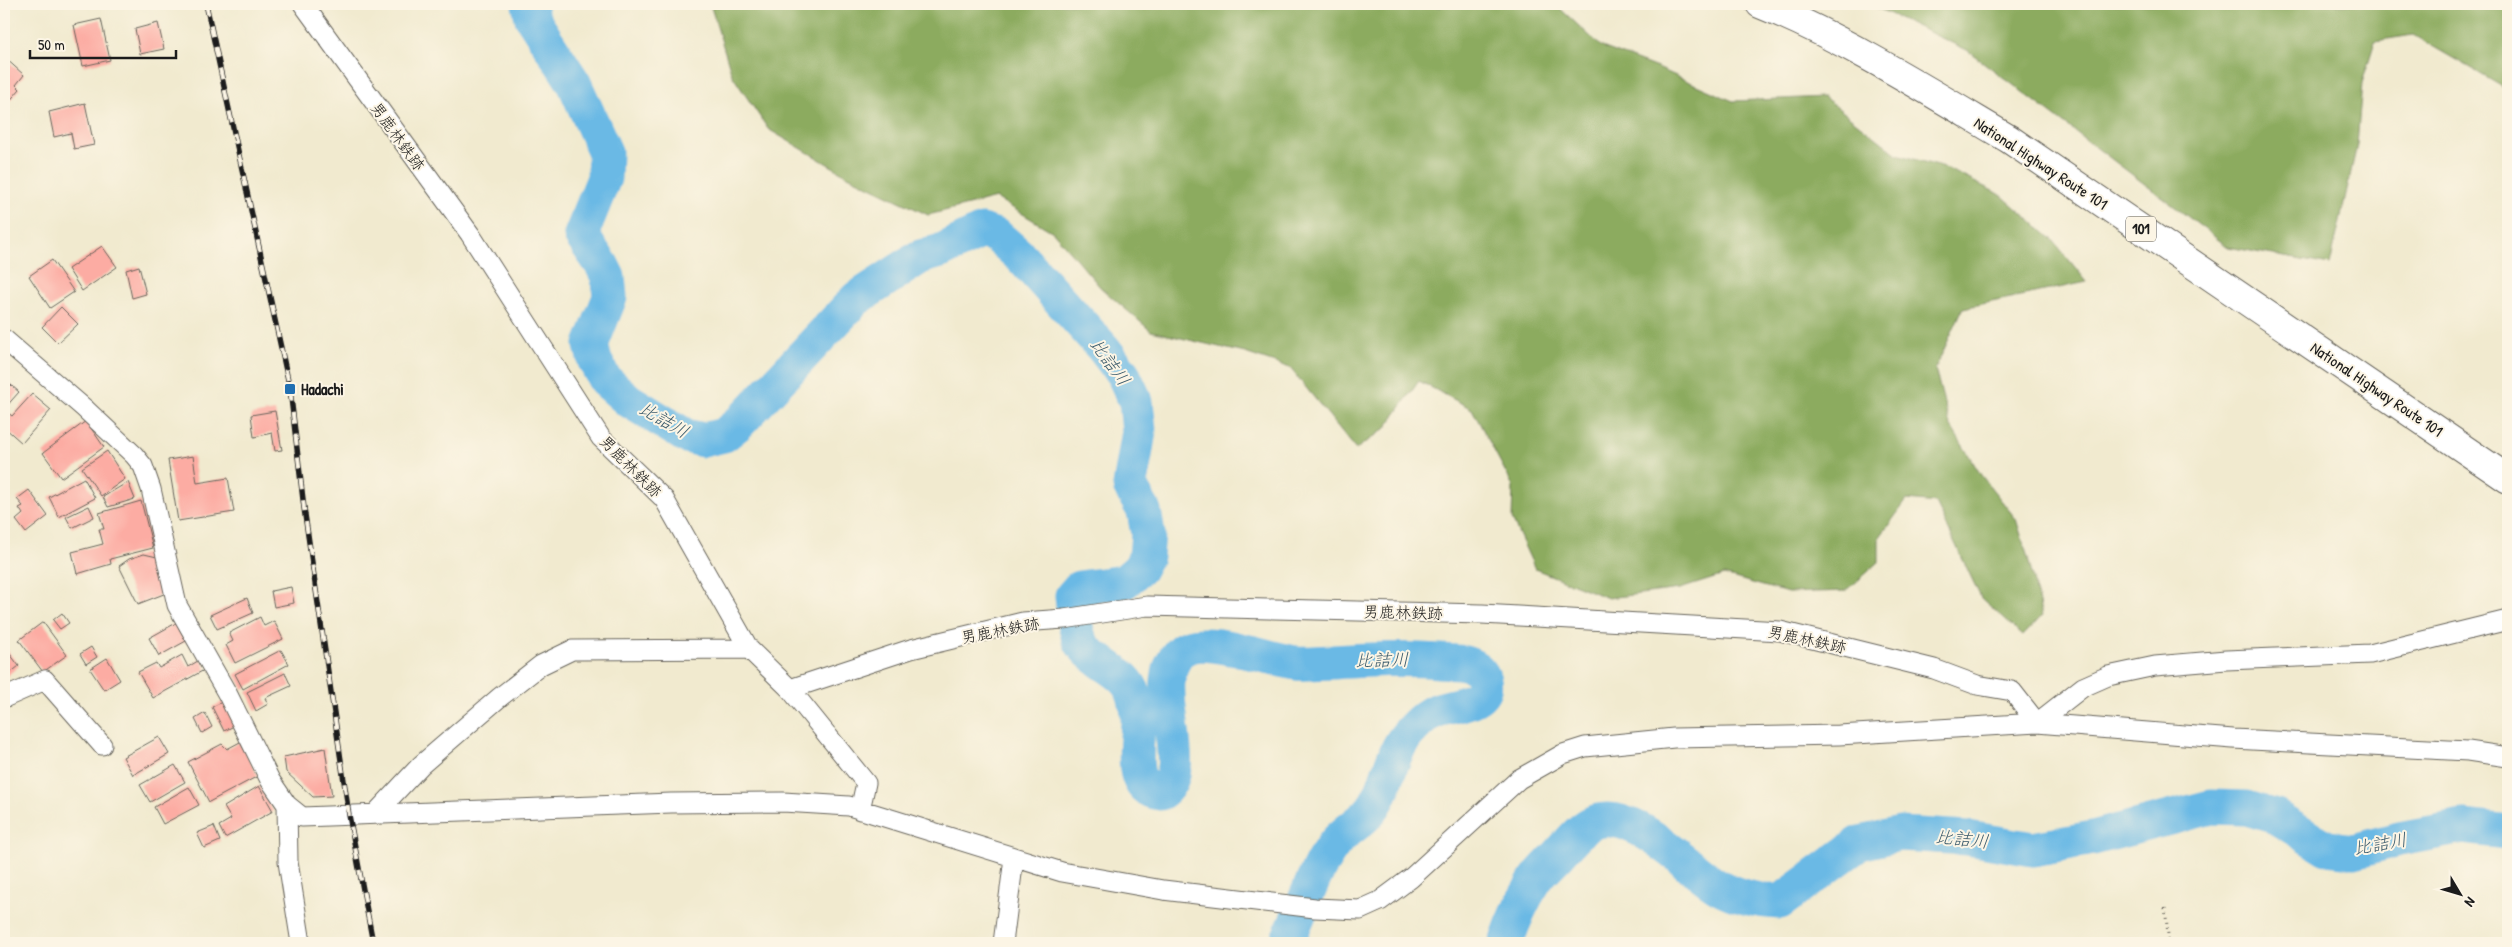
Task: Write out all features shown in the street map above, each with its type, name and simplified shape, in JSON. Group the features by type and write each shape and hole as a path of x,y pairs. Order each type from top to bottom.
{"highway":[{"name":"National Highway Route 101","path":"1760,4 1792,17 1936,96 2009,139 2508,478"}],"street":[{"name":"男鹿林鉄跡","path":"303,4 470,234 601,438 664,499 749,649 790,689 911,649 1023,622 1064,620 1092,614 1157,606 1482,614 1780,631 1934,669 1977,685 2012,691 2037,723"},
{"path":"4,339 98,422 134,455 143,466 151,489 177,605 228,694 270,780 287,806 302,818 681,802 783,802 849,806 1062,872 1163,890 1315,908 1360,910 1380,901 1411,878 1519,779 1563,754 1585,747 1674,738 1839,735 2037,723 2233,739 2468,751 2508,757"},
{"path":"2037,723 2083,687 2108,676 2155,666 2226,660 2370,654 2508,620"},
{"path":"375,814 421,765 500,697 541,665 572,650 749,649"},
{"path":"4,698 45,680 102,745"},
{"path":"790,689 866,783 860,810"},
{"path":"287,806 288,862 301,943"},
{"path":"1002,943 1014,858"}],"path":[{"path":"2165,908 2169,943"}],"green space":[{"path":"710,4 1407,4 1441,7 1444,4 1555,4 1602,47 1660,69 1733,101 1824,97 1897,154 1948,169 2001,195 2052,239 2087,282 1963,308 1935,369 1950,425 1981,475 2016,519 2042,616 2023,636 1981,598 1936,503 1907,500 1879,538 1879,562 1846,591 1788,593 1724,575 1680,589 1608,598 1535,569 1512,519 1513,486 1472,409 1419,381 1385,429 1356,449 1290,368 1245,353 1151,331 1101,288 1053,232 996,198 928,215 848,176 768,129 732,75"},
{"path":"1869,4 2508,4 2508,90 2413,35 2375,41 2362,83 2357,145 2330,265 2228,247 1967,50"}],"building":[{"path":"101,19 110,60 83,66 74,25"},
{"path":"158,23 164,49 140,54 135,29"},
{"path":"4,57 24,75 16,85 20,89 7,104 4,102"},
{"path":"85,103 94,145 74,149 71,133 54,137 49,112"},
{"path":"102,246 117,267 82,291 68,269"},
{"path":"52,260 74,292 50,308 29,276"},
{"path":"139,266 146,294 132,298 126,270"},
{"path":"61,307 78,324 58,343 42,327"},
{"path":"4,379 19,392 4,409"},
{"path":"32,394 51,410 22,443 4,427 4,416 7,412 12,416"},
{"path":"275,411 282,450 275,451 272,433 254,437 251,415"},
{"path":"86,421 104,447 61,478 43,453"},
{"path":"107,451 125,479 101,496 82,468"},
{"path":"193,456 197,483 228,478 234,512 178,521 168,460"},
{"path":"84,478 95,498 59,517 49,497"},
{"path":"128,482 135,499 108,507 103,497"},
{"path":"29,490 48,516 26,533 16,520 23,514 19,508 23,506 17,499"},
{"path":"141,501 153,548 110,559 111,564 77,574 72,552 103,544 99,529 104,529 99,513"},
{"path":"89,506 94,517 72,528 66,517"},
{"path":"144,554 157,557 169,592 138,604 119,566 129,559"},
{"path":"291,587 294,603 274,607 271,591"},
{"path":"247,598 253,613 217,629 210,615"},
{"path":"62,613 69,623 60,629 53,620"},
{"path":"260,617 264,626 274,621 283,639 235,663 226,645 233,641 229,633"},
{"path":"43,622 67,655 43,672 19,640"},
{"path":"176,623 186,641 159,656 149,638"},
{"path":"4,646 19,666 4,678"},
{"path":"91,647 97,657 86,664 80,654"},
{"path":"281,650 289,664 243,689 235,674"},
{"path":"182,655 188,667 201,659 206,669 153,698 138,672 156,663 159,668"},
{"path":"107,658 120,680 104,690 90,669"},
{"path":"285,673 291,686 265,698 268,704 256,711 247,692"},
{"path":"224,701 236,725 224,731 212,707"},
{"path":"205,713 212,727 202,733 195,719"},
{"path":"159,737 169,754 133,775 123,757"},
{"path":"240,742 258,776 209,802 188,762 222,744 227,749"},
{"path":"325,748 332,796 313,797 286,772 284,757"},
{"path":"175,765 185,782 150,802 140,785"},
{"path":"259,786 273,811 225,838 219,826 231,819 224,807"},
{"path":"189,787 199,805 163,824 154,807"},
{"path":"214,826 220,841 204,848 197,833"}],"waterway":[{"name":"比詰川","path":"529,4 532,18 574,83 605,152 604,178 581,235 608,277 610,297 591,345 595,361 605,380 628,400 686,436 703,440 724,435 739,423 856,299 920,257 941,251 982,231 997,236 1021,257 1103,348 1123,374 1136,402 1139,431 1130,486 1144,511 1148,534 1146,556 1139,569 1124,582 1079,588 1072,596 1073,609 1081,643 1091,654 1126,680 1131,687 1138,714 1136,763 1142,784 1149,790 1160,793 1170,782 1174,766 1174,746 1168,683 1171,665 1181,651 1190,646 1219,646 1296,663 1400,659 1457,662 1471,665 1480,672 1484,680 1484,688 1481,694 1475,699 1431,713 1423,718 1407,735 1397,750 1381,793 1373,808 1339,838 1320,866 1286,943"},
{"name":"比詰川","path":"1506,943 1522,903 1540,874 1582,830 1590,824 1606,820 1623,822 1640,830 1657,840 1725,890 1748,898 1780,902 1860,843 1900,834 1968,838 2033,849 2093,838 2211,807 2247,808 2276,817 2327,848 2354,851 2399,839 2463,827 2508,832"}],"railway":[{"path":"206,4 290,389 304,508 349,815 373,943"}],"place":[{"name":"Hadachi","path":"290,389"}]}
